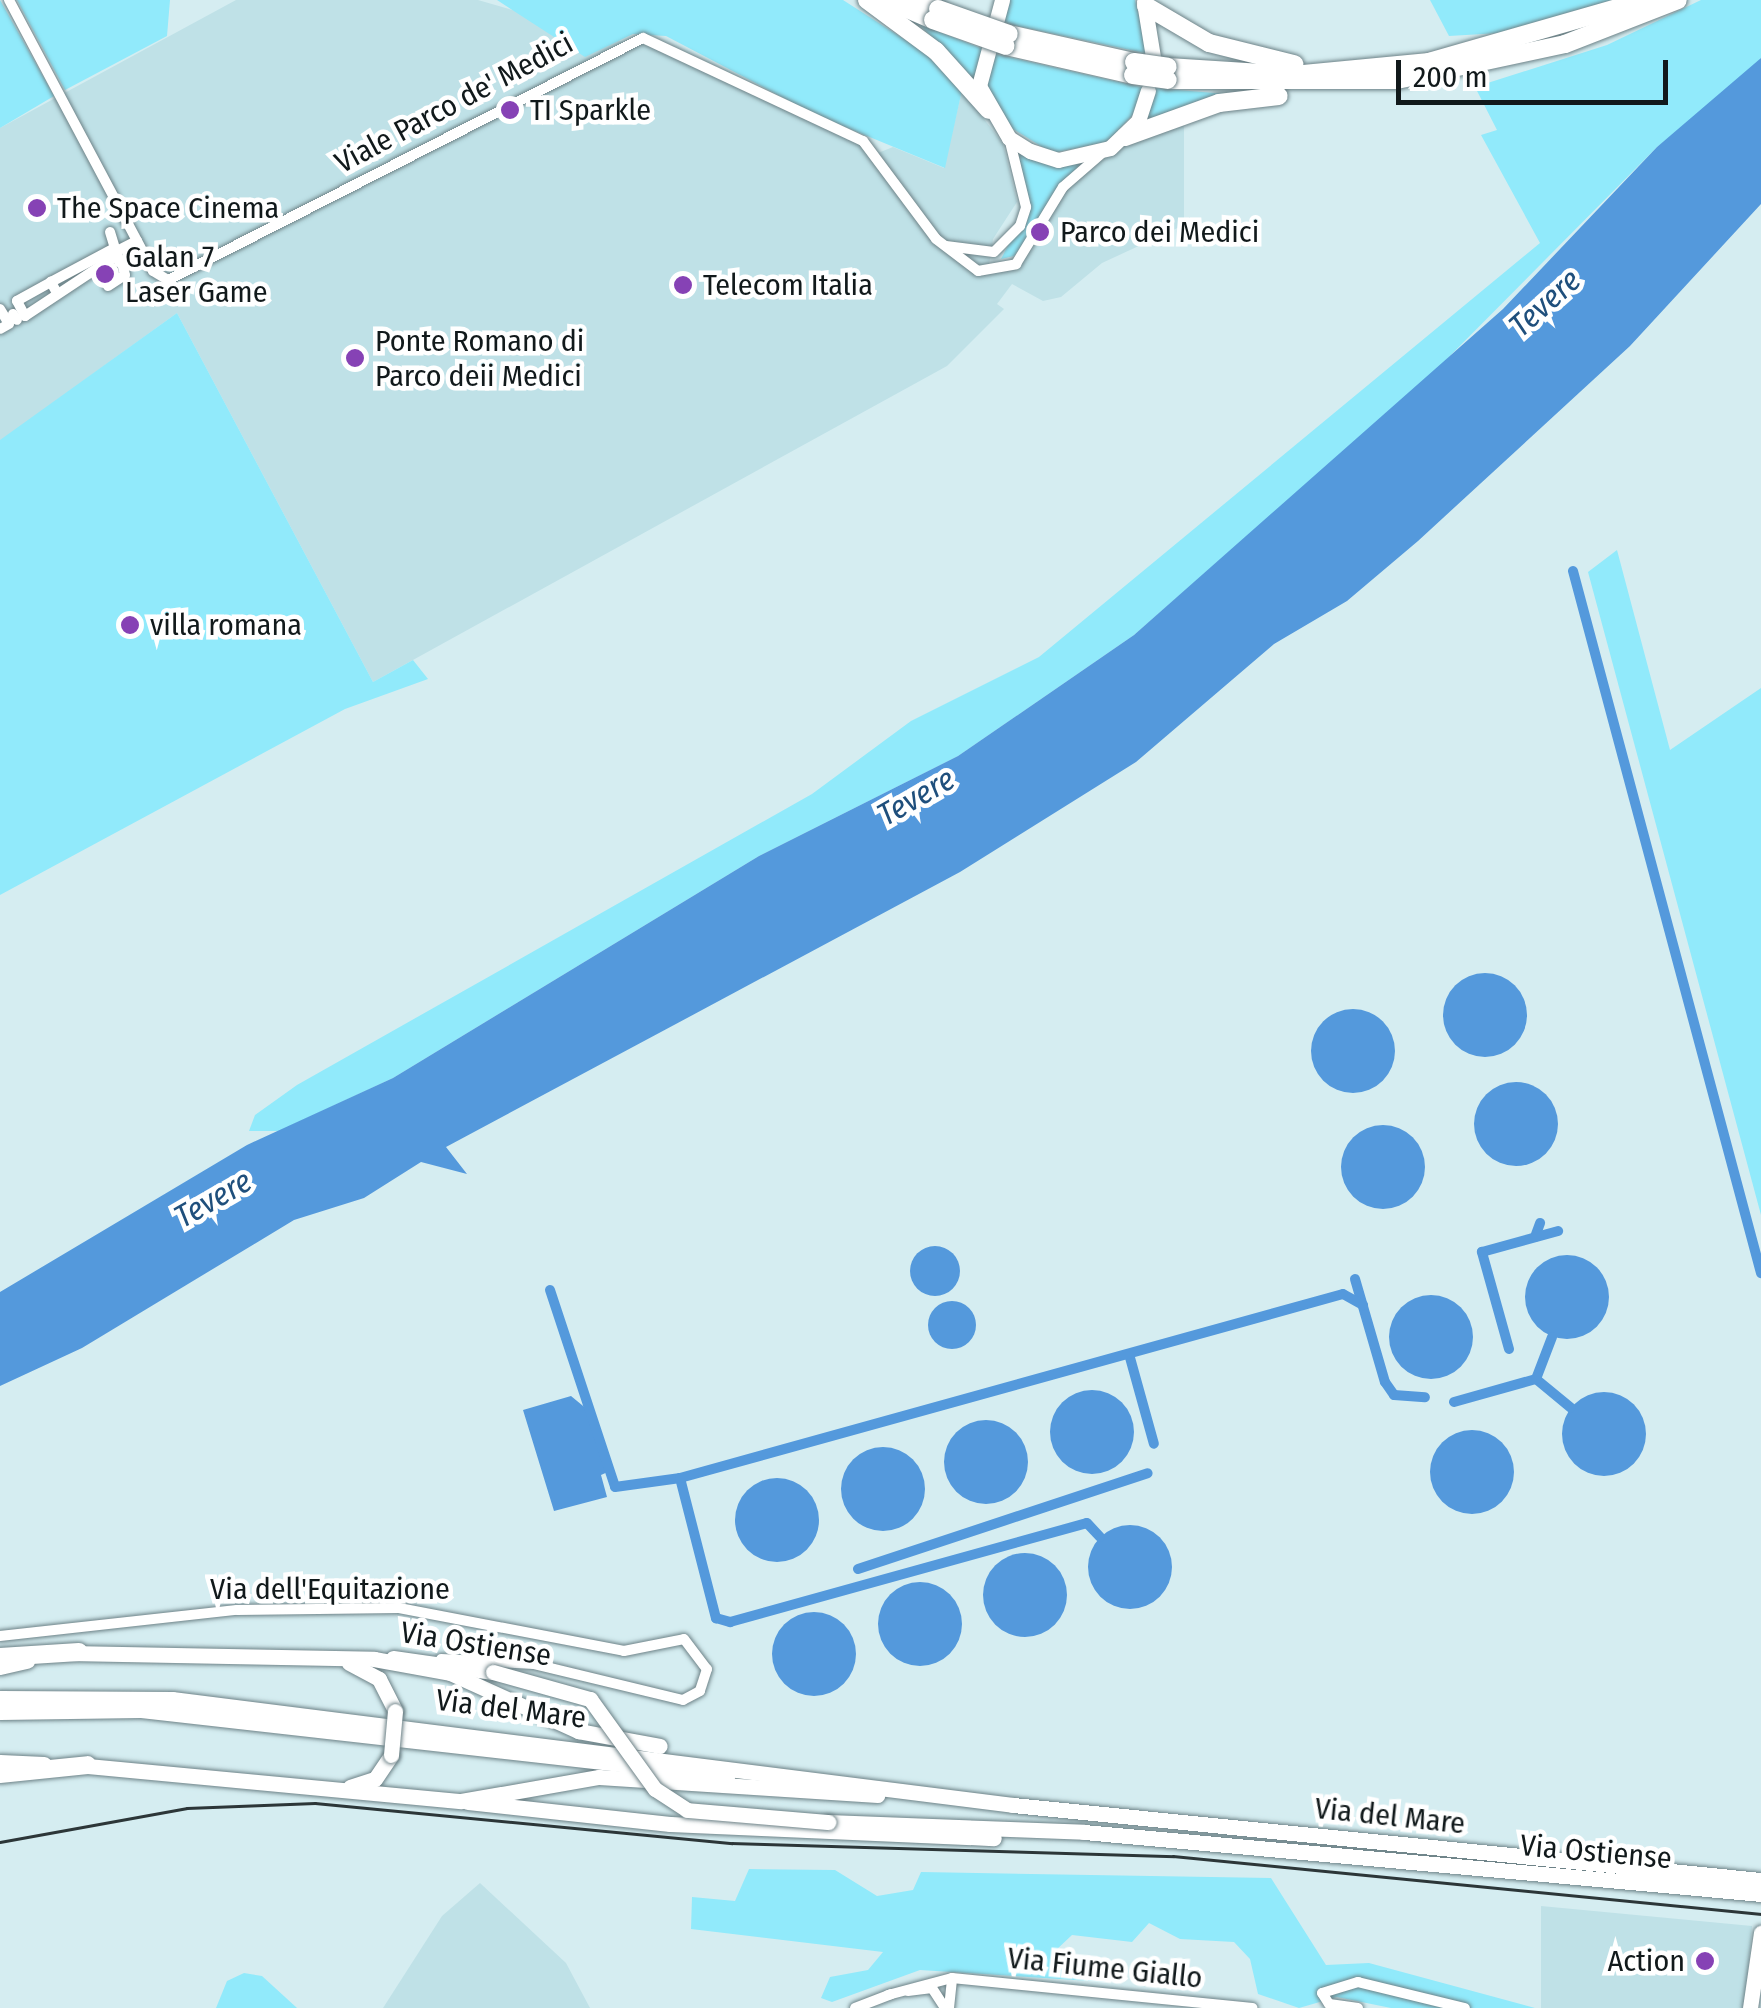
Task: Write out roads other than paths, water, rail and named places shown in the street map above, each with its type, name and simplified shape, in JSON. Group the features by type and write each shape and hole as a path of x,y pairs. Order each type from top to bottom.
{"highway":[{"path":"867,0 936,51 989,110"},
{"path":"886,0 1008,40 1133,69 1357,78 1496,50 1645,0"},
{"path":"918,0 935,14"},
{"path":"1118,142 1219,103 1566,44 1678,0"},
{"path":"1145,3 1238,54 1357,78"},
{"path":"0,1657 79,1652"},
{"path":"0,1774 88,1766"}],"main road":[{"path":"1002,0 979,72 989,110 1009,138 1058,160 1118,142 1148,91"},
{"path":"1145,3 1163,68"},
{"name":"Via Ostiense","path":"0,1667 79,1652 338,1660 413,1658 490,1666 590,1699 656,1789 682,1808 828,1822 1128,1838 1761,1894"},
{"path":"374,1658 454,1674 593,1735 860,1784"},
{"path":"336,1788 374,1779 391,1755 395,1711 379,1679 338,1660"},
{"name":"Via del Mare","path":"0,1698 172,1699 1013,1805"},
{"name":"Via del Mare","path":"0,1712 141,1710 877,1796 1013,1805 1761,1880"},
{"name":"Via Ostiense","path":"0,1762 336,1788 738,1829 1128,1838"},
{"path":"461,1801 599,1777 877,1796"},
{"path":"1750,2008 1761,1933"}],"street":[{"path":"9,0 144,254 115,256"},
{"name":"Viale Parco de' Medici","path":"144,254 168,280 643,38 863,141 945,246 987,272"},
{"path":"987,272 994,252 1026,206 1009,138"},
{"path":"987,272 1016,264 1063,186 1118,142"},
{"path":"108,286 124,276 115,256 112,234 130,228"},
{"path":"54,288 138,241"},
{"path":"945,246 994,252"},
{"path":"0,310 9,324 0,329"},
{"name":"Via dell'Equitazione","path":"0,1636 237,1610 400,1608 624,1651 684,1639 705,1660 704,1683 689,1700 490,1666"},
{"name":"Via Fiume Giallo","path":"947,2008 952,1978"},
{"name":"Via Fiume Giallo","path":"855,2008 952,1978 1253,2008"},
{"path":"1358,2008 1328,2004 1322,1993 1358,1982 1465,2008"},
{"name":"Via Fiume Giallo","path":"888,1995 927,1987 947,2008"}],"water":[{"name":"Tevere","path":"1761,58 1761,204 1630,346 1418,541 1347,601 1274,644 1136,762 960,872 446,1147 467,1174 421,1162 364,1198 294,1220 82,1348 0,1386 0,1292 247,1145 393,1078 759,856 958,756 1134,635 1503,309 1657,147"},
{"path":"1485,973 1501,976 1515,985 1524,999 1524,1031 1515,1045 1501,1054 1485,1057 1469,1054 1455,1045 1446,1031 1443,1015 1446,999 1455,985 1469,976"},
{"path":"1353,1009 1369,1012 1383,1021 1392,1035 1392,1067 1383,1081 1369,1090 1353,1093 1337,1090 1323,1081 1314,1067 1311,1051 1314,1035 1323,1021 1337,1012"},
{"path":"1516,1082 1532,1085 1546,1094 1555,1108 1555,1140 1546,1154 1532,1163 1516,1166 1500,1163 1486,1154 1477,1140 1474,1124 1477,1108 1486,1094 1500,1085"},
{"path":"1383,1125 1399,1128 1413,1137 1422,1151 1422,1183 1413,1197 1399,1206 1383,1209 1367,1206 1353,1197 1344,1183 1341,1167 1344,1151 1353,1137 1367,1128"},
{"path":"935,1246 953,1253 960,1271 953,1289 935,1296 917,1289 910,1271 917,1253"},
{"path":"1567,1255 1583,1258 1597,1267 1606,1281 1606,1313 1597,1327 1583,1336 1567,1339 1551,1336 1537,1327 1528,1313 1525,1297 1528,1281 1537,1267 1551,1258"},
{"path":"1431,1295 1447,1298 1461,1307 1470,1321 1470,1353 1461,1367 1447,1376 1431,1379 1415,1376 1401,1367 1392,1353 1389,1337 1392,1321 1401,1307 1415,1298"},
{"path":"952,1301 969,1308 976,1325 969,1342 952,1349 935,1342 928,1325 935,1308"},
{"path":"1092,1390 1108,1393 1122,1402 1131,1416 1131,1448 1122,1462 1108,1471 1092,1474 1076,1471 1062,1462 1053,1448 1050,1432 1053,1416 1062,1402 1076,1393"},
{"path":"1604,1392 1620,1395 1634,1404 1643,1418 1643,1450 1634,1464 1620,1473 1604,1476 1588,1473 1574,1464 1565,1450 1562,1434 1565,1418 1574,1404 1588,1395"},
{"path":"571,1396 594,1415 610,1471 601,1475 607,1497 554,1511 523,1410"},
{"path":"986,1420 1002,1423 1016,1432 1025,1446 1025,1478 1016,1492 1002,1501 986,1504 970,1501 956,1492 947,1478 944,1462 947,1446 956,1432 970,1423"},
{"path":"1472,1430 1488,1433 1502,1442 1511,1456 1511,1488 1502,1502 1488,1511 1472,1514 1456,1511 1442,1502 1433,1488 1430,1472 1433,1456 1442,1442 1456,1433"},
{"path":"883,1447 899,1450 913,1459 922,1473 922,1505 913,1519 899,1528 883,1531 867,1528 853,1519 844,1505 841,1489 844,1473 853,1459 867,1450"},
{"path":"777,1478 793,1481 807,1490 816,1504 816,1536 807,1550 793,1559 777,1562 761,1559 747,1550 738,1536 735,1520 738,1504 747,1490 761,1481"},
{"path":"1130,1525 1146,1528 1160,1537 1169,1551 1169,1583 1160,1597 1146,1606 1130,1609 1114,1606 1100,1597 1091,1583 1088,1567 1091,1551 1100,1537 1114,1528"},
{"path":"1025,1553 1041,1556 1055,1565 1064,1579 1064,1611 1055,1625 1041,1634 1025,1637 1009,1634 995,1625 986,1611 983,1595 986,1579 995,1565 1009,1556"},
{"path":"920,1582 936,1585 950,1594 959,1608 959,1640 950,1654 936,1663 920,1666 904,1663 890,1654 881,1640 878,1624 881,1608 890,1594 904,1585"},
{"path":"814,1612 830,1615 844,1624 853,1638 853,1670 844,1684 830,1693 814,1696 798,1693 784,1684 775,1670 772,1654 775,1638 784,1624 798,1615"}],"waterway":[{"path":"1573,571 1761,1273"},
{"path":"1535,1237 1540,1223"},
{"path":"1509,1349 1482,1252 1558,1231"},
{"path":"1355,1279 1385,1382 1394,1395 1425,1397"},
{"path":"550,1290 615,1487 680,1478 716,1618 730,1622 1087,1523 1100,1537"},
{"path":"680,1478 1343,1294 1363,1305"},
{"path":"1454,1402 1536,1379 1552,1337"},
{"path":"1129,1354 1154,1444"},
{"path":"1536,1379 1571,1408"},
{"path":"858,1569 1148,1473"}],"railway":[{"path":"0,1842 187,1808 315,1803 732,1843 1173,1856 1761,1914"}],"place":[{"name":"TI Sparkle","path":"510,110"},
{"name":"The Space Cinema","path":"37,208"},
{"name":"Parco dei Medici","path":"1040,232"},
{"name":"Galan 7 Laser Game","path":"105,274"},
{"name":"Telecom Italia","path":"683,285"},
{"name":"Ponte Romano di Parco deii Medici","path":"355,358"},
{"name":"villa romana","path":"130,625"},
{"name":"Action","path":"1705,1961"}]}
